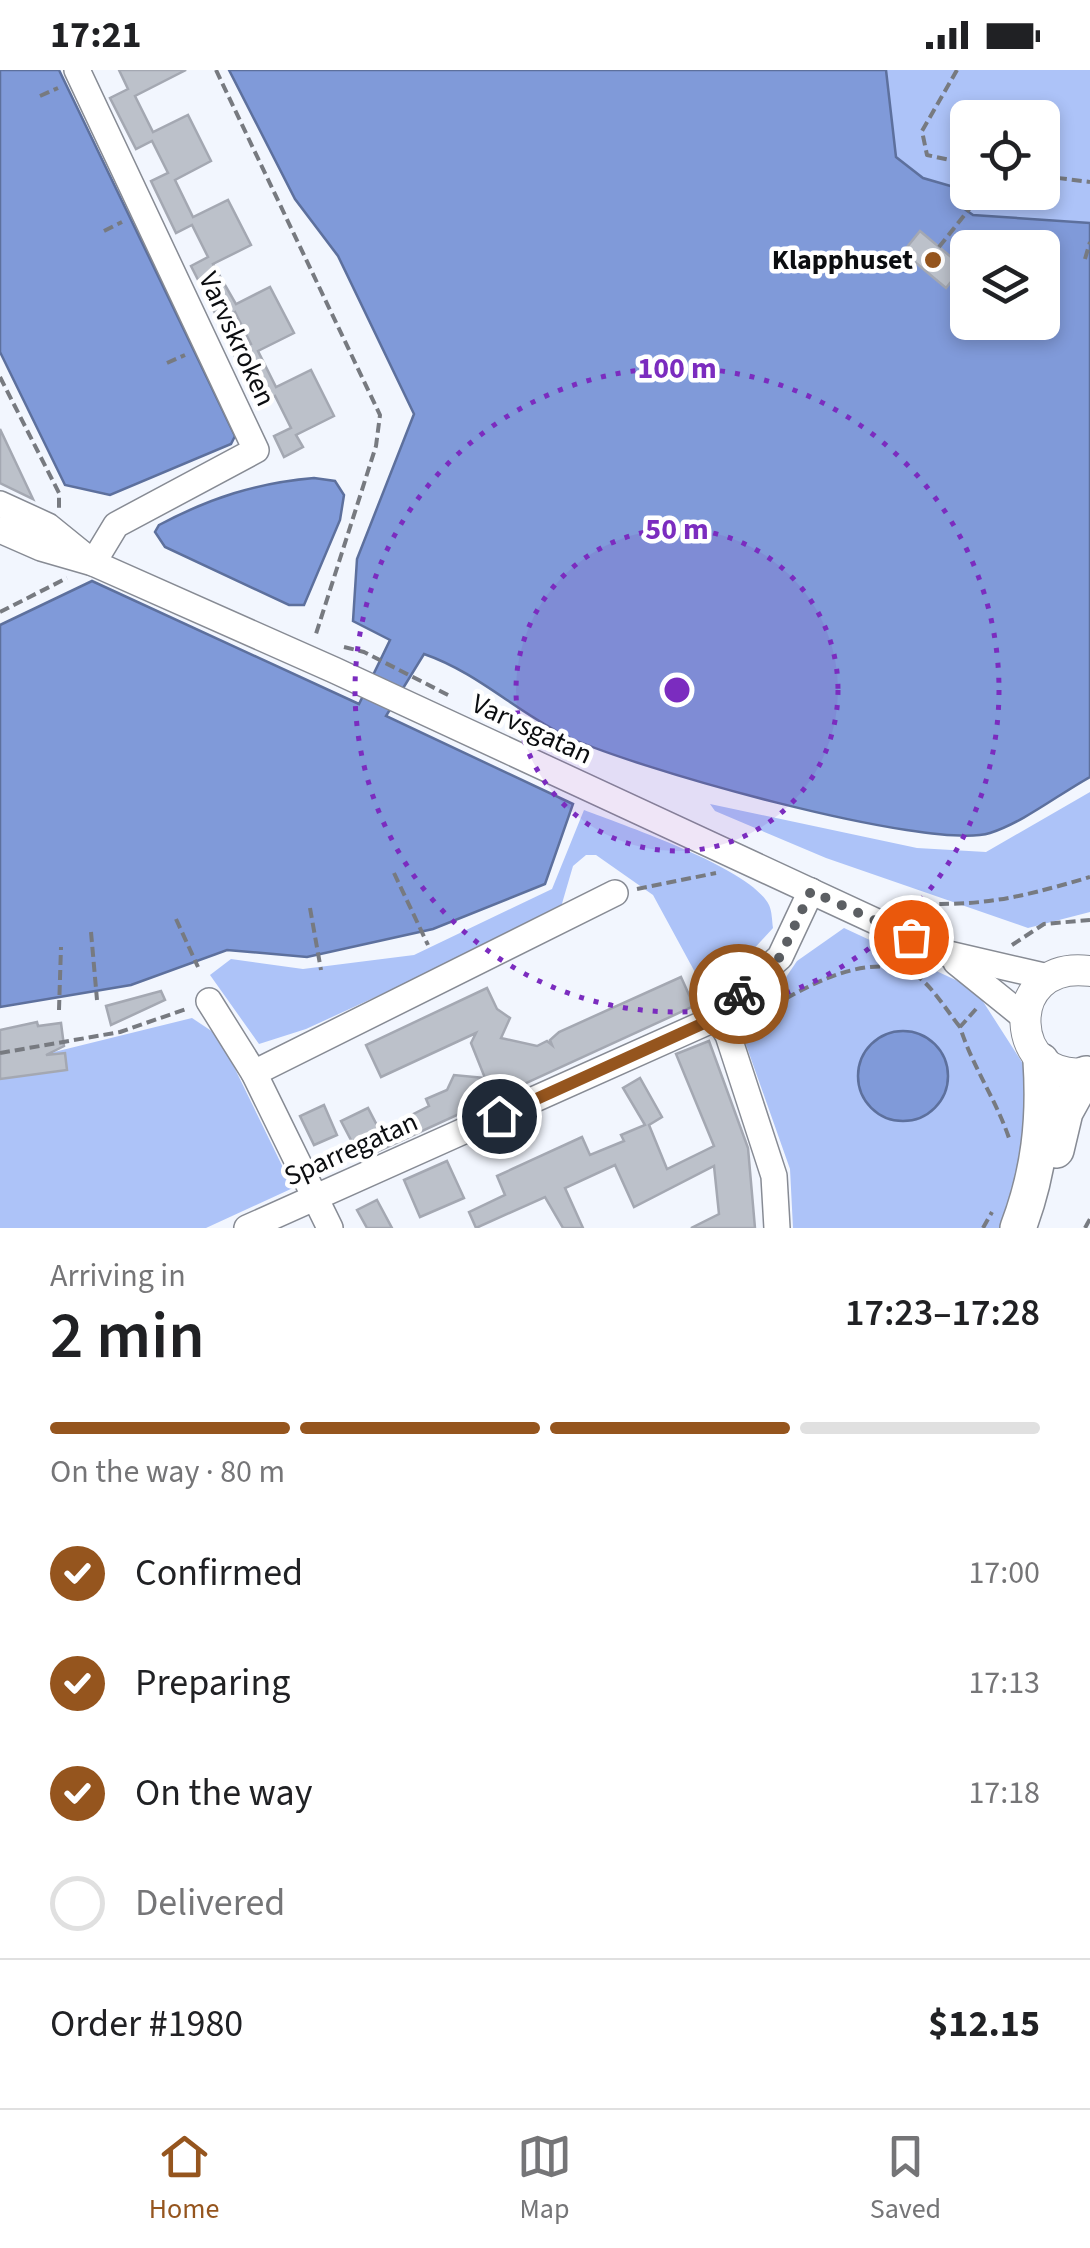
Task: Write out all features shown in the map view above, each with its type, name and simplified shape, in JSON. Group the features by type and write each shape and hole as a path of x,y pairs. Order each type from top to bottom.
{"main road":[{"path":"1008,1215 1039,1160 1044,1106 1042,1061"},
{"path":"1035,1228 1065,1112 1088,1073"}],"street":[{"name":"Varvskroken","path":"72,77 256,450 116,525 92,563"},
{"name":"Varvsgatan","path":"0,504 48,526 92,563"},
{"name":"Varvsgatan","path":"0,530 336,658 434,716 944,953 1048,977"},
{"name":"Sparregatan","path":"247,1228 644,1052 722,1025 780,957 811,891"},
{"path":"254,1073 615,893"},
{"name":"Varvsgatan","path":"944,953 1024,1017"},
{"path":"1088,1073 1063,1072 1042,1061 1029,1045 1024,1017 1031,994 1048,977 1068,969 1090,970"},
{"path":"209,1001 254,1073 330,1228"},
{"path":"722,1025 774,1176 777,1228"}],"path":[{"path":"216,70 380,415 376,446 315,637"},
{"path":"950,160 927,155 922,131 957,70"},
{"path":"40,96 72,77"},
{"path":"1060,178 1090,182"},
{"path":"939,247 968,210"},
{"path":"104,231 130,218"},
{"path":"1084,259 1090,242"},
{"path":"167,363 194,350"},
{"path":"0,376 59,493 59,518"},
{"path":"0,612 92,563"},
{"path":"336,658 364,652 452,697"},
{"path":"615,893 755,865"},
{"path":"394,873 428,945"},
{"path":"894,902 954,906 1006,902 1090,877"},
{"path":"310,908 321,970"},
{"path":"176,919 198,967"},
{"path":"91,932 97,1000"},
{"path":"59,1010 62,947"},
{"path":"722,1025 820,980 857,970 898,968 918,976 960,1027"},
{"path":"0,1053 120,1032 209,1001"},
{"path":"998,1103 1011,1147"},
{"path":"982,1228 1008,1215"},
{"path":"1085,1228 1090,1218"}],"shaded area":[{"path":"0,70 59,70 235,436 231,444 110,495 65,485 0,352"},
{"path":"229,70 886,70 896,157 923,178 950,186 950,210 1090,223 1090,777 990,833 957,836 907,830 777,803 596,748 562,734 461,671 424,654 386,716 573,804 545,884 433,929 307,957 227,950 131,985 0,1007 0,625 92,581 359,704 390,640 353,621 357,559 414,414 338,256 295,199"},
{"path":"886,70 1090,70 1090,223 973,216 965,210 1060,210 1060,100 950,100 950,186 923,178 896,157"},
{"path":"314,478 335,481 344,495 340,520 304,605 289,605 165,547 155,532 159,525 215,500 253,488"},
{"path":"1090,792 1090,912 1028,928 826,858 715,811 710,804 917,848 986,852"},
{"path":"584,810 713,863 758,891 769,905 773,928 709,998 653,895 596,855 586,855 573,866 561,907 532,925 306,1029 259,1044 210,975 231,959 303,969 414,955 552,889"},
{"path":"844,928 975,989 1027,1070 1036,1137 1004,1228 793,1228 790,1169 744,1039 797,961"},
{"path":"192,1018 219,1036 293,1188 206,1228 0,1228 0,1058 46,1054"},
{"path":"903,1031 920,1034 935,1044 945,1059 945,1093 935,1108 920,1118 903,1121 886,1118 871,1108 861,1093 858,1076 861,1059 871,1044 886,1034"}],"building":[{"path":"119,70 186,70 135,96 153,132 188,115 211,161 175,180 193,217 228,200 251,245 213,264 236,304 270,287 294,333 258,351 276,387 311,370 334,416 296,435 303,447 284,457 274,436 291,428 275,396 259,404 233,353 251,344 235,312 219,321 191,266 208,257 192,225 176,233 151,181 168,173 152,141 136,149 110,98 128,89"},
{"name":"Klapphuset","path":"920,231 950,256 950,283 946,288 903,252"},
{"path":"0,429 33,499 0,483"},
{"path":"681,977 694,1006 361,1159 341,1121 368,1108 380,1131 429,1106 426,1099 447,1090 454,1075 485,1078 471,1043 476,1033 381,1077 366,1045 487,988 497,1009 510,1018 501,1038 537,1046 547,1041 552,1045 550,1040 559,1032"},
{"path":"161,991 165,1000 111,1025 106,1006"},
{"path":"37,1022 38,1026 61,1023 64,1046 46,1055 65,1053 67,1070 0,1079 0,1030"},
{"path":"709,1041 748,1148 755,1228 691,1228 719,1214 714,1166 634,1207 615,1165 565,1188 583,1228 563,1228 545,1197 476,1228 469,1212 505,1195 497,1176 582,1137 590,1155 624,1141 621,1135 645,1125 623,1088 640,1078 662,1117 649,1125 667,1169 714,1146 676,1054"},
{"path":"324,1105 337,1135 314,1145 300,1116"},
{"path":"447,1161 464,1198 420,1217 404,1180"},
{"path":"377,1200 392,1228 367,1228 357,1210"}],"way so far":[{"path":"739,994 780,957 811,891 911,937"}],"place":[{"name":"Klapphuset","path":"933,260"}],"route":[{"path":"499,1116 704,1023 739,994"}]}
